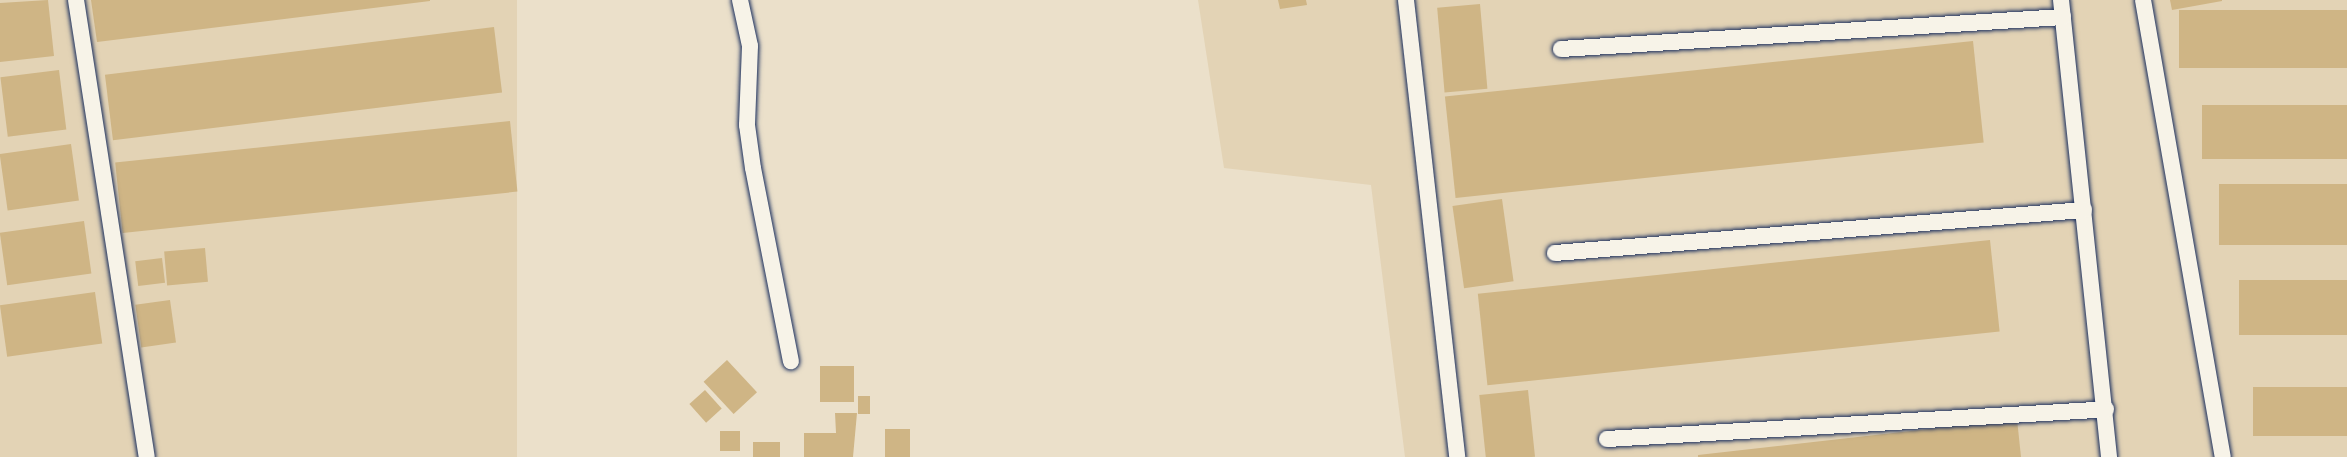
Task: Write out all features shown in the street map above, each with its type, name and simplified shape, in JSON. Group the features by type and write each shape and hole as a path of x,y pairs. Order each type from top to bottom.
{"lane":[{"path":"76,0 147,457"},
{"path":"740,0 750,46 747,125 753,168 791,361"},
{"path":"1406,0 1457,457"},
{"path":"2061,0 2106,409 2109,457"},
{"path":"2144,0 2223,457"},
{"path":"1561,49 2063,17"},
{"path":"1555,253 2084,210"},
{"path":"1607,439 2106,409"}],"shaded area":[{"path":"0,0 517,0 517,457 0,457"},
{"path":"1198,0 2347,0 2347,457 1405,457 1371,185 1224,168"}],"building":[{"path":"48,0 54,56 0,62 0,3"},
{"path":"91,0 430,0 430,1 97,42"},
{"path":"1278,0 1306,0 1307,5 1280,9"},
{"path":"2170,0 2222,0 2222,1 2172,10"},
{"path":"1480,4 1487,89 1445,92 1437,8"},
{"path":"2179,10 2347,10 2347,68 2179,68"},
{"path":"494,27 502,93 113,140 105,75"},
{"path":"1973,41 1984,142 1456,198 1445,97"},
{"path":"59,70 66,130 8,137 0,77"},
{"path":"2202,105 2347,105 2347,159 2202,159"},
{"path":"510,121 517,192 123,233 115,162"},
{"path":"71,144 79,200 8,210 0,154"},
{"path":"2219,184 2347,184 2347,245 2219,245"},
{"path":"1502,199 1514,281 1464,288 1452,206"},
{"path":"84,221 91,273 7,285 0,233"},
{"path":"1990,240 2000,331 1487,385 1478,294"},
{"path":"205,248 208,282 167,285 164,252"},
{"path":"162,258 165,283 138,286 135,261"},
{"path":"2239,280 2347,280 2347,335 2239,335"},
{"path":"95,292 102,343 7,357 0,305"},
{"path":"170,300 176,343 141,347 135,305"},
{"path":"727,360 757,392 734,414 704,382"},
{"path":"820,366 854,366 854,402 820,402"},
{"path":"2253,387 2347,387 2347,436 2253,436"},
{"path":"705,390 722,409 706,423 689,404"},
{"path":"1528,390 1535,457 1486,457 1479,395"},
{"path":"858,396 870,396 870,414 858,414"},
{"path":"835,413 857,413 853,457 804,457 804,433 836,433"},
{"path":"2017,419 2021,457 1698,457 1698,455"},
{"path":"885,429 910,429 910,457 885,457"},
{"path":"720,431 740,431 740,451 720,451"},
{"path":"753,442 780,442 780,457 753,457"}]}
